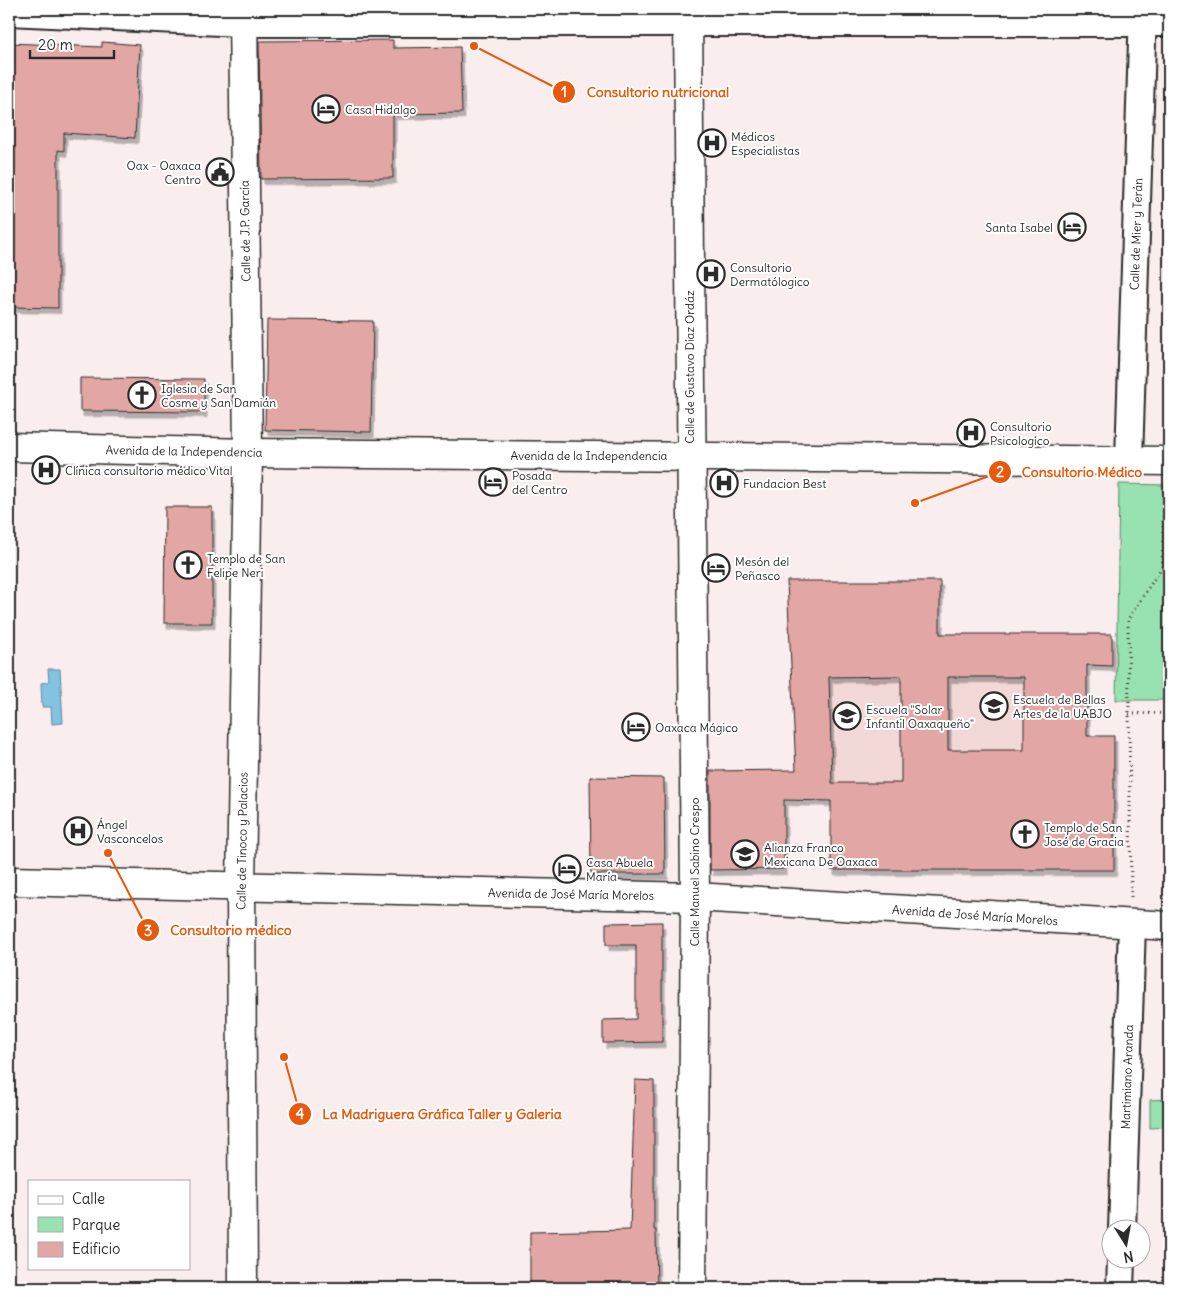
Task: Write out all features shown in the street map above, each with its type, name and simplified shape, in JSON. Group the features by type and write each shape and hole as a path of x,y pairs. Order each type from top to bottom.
{"street":[{"path":"9,12 243,16 1143,15 1169,23"},
{"name":"Calle de Mier y Terán","path":"1129,460 1143,15"},
{"name":"Calle de J.P. García","path":"243,16 248,453"},
{"name":"Calle de Gustavo Díaz Ordáz","path":"688,16 690,456"},
{"name":"Avenida de la Independencia","path":"9,447 248,453 1167,461"},
{"name":"Calle de Tinoco y Palacios","path":"243,1288 241,886 248,453"},
{"name":"Calle Manuel Sabino Crespo","path":"690,456 695,897 692,1288"},
{"name":"Avenida de José María Morelos","path":"9,880 695,897 1169,926"},
{"name":"Martimiano Aranda","path":"1122,1220 1132,925"},
{"path":"1120,1288 1121,1270"}],"path":[{"path":"1131,889 1128,619 1162,568 1167,461"},
{"path":"1163,519 1169,519"},
{"path":"1162,568 1169,571"},
{"path":"1128,714 1169,714"}],"shaded area":[{"path":"787,581 940,581 940,634 1112,634 1112,666 1087,666 1087,736 1114,736 1114,799 936,869 831,870 831,801 798,800"}],"green space":[{"path":"1119,484 1169,485 1169,700 1116,700"},
{"path":"1169,1099 1169,1127 1150,1128 1150,1100"}],"water":[{"path":"48,669 60,669 63,723 52,724 51,707 42,707 41,683 49,682"}],"building":[{"name":"Casa Hidalgo","path":"393,40 393,48 460,47 462,113 393,114 393,178 261,179 259,41"},
{"path":"102,42 140,45 135,138 64,133 64,151 58,150 58,308 9,307 9,43 102,47"},
{"path":"267,320 373,321 371,432 265,430"},
{"name":"Iglesia de San Cosme y San Damián","path":"80,378 204,379 204,412 80,411"},
{"name":"Templo de San Felipe Neri","path":"165,507 212,507 212,623 164,623"},
{"path":"787,581 940,581 940,634 1112,634 1112,666 1087,665 1087,736 1114,736 1114,870 831,870 831,801 784,800 784,869 710,870 710,771 796,770","holes":["901,676 901,783 832,783 829,677","948,677 1024,677 1024,750 948,750"]},
{"path":"590,777 664,778 665,874 591,874"},
{"path":"662,922 662,1042 603,1043 603,1020 636,1019 636,945 606,945 606,923"},
{"path":"635,1080 654,1081 654,1230 656,1230 657,1288 530,1288 530,1232 630,1230"}],"place":[{"name":"Consultorio nutricional","path":"474,46"},
{"name":"Casa Hidalgo","path":"326,109"},
{"name":"Médicos Especialistas","path":"712,143"},
{"name":"Oax - Oaxaca Centro","path":"220,172"},
{"name":"Santa Isabel","path":"1072,227"},
{"name":"Consultorio Dermatólogico","path":"711,274"},
{"name":"Iglesia de San Cosme y San Damián","path":"142,395"},
{"name":"Consultorio Psicologíco","path":"971,433"},
{"name":"Clínica consultorio médico Vital","path":"46,470"},
{"name":"Posada del Centro","path":"493,482"},
{"name":"Fundacion Best","path":"724,483"},
{"name":"Consultorio Médico","path":"915,503"},
{"name":"Templo de San Felipe Neri","path":"188,565"},
{"name":"Mesón del Peñasco","path":"716,568"},
{"name":"Escuela de Bellas Artes de la UABJO","path":"994,706"},
{"name":"Escuela \"Solar Infantil Oaxaqueño\"","path":"847,716"},
{"name":"Oaxaca Mágico","path":"636,727"},
{"name":"Ángel Vasconcelos","path":"78,831"},
{"name":"Templo de San José de Gracia","path":"1025,834"},
{"name":"Consultorio médico","path":"108,853"},
{"name":"Alianza Franco Mexicana De Oaxaca","path":"745,854"},
{"name":"Casa Abuela María","path":"567,869"},
{"name":"La Madriguera Gráfica Taller y Galeria","path":"284,1057"}]}
